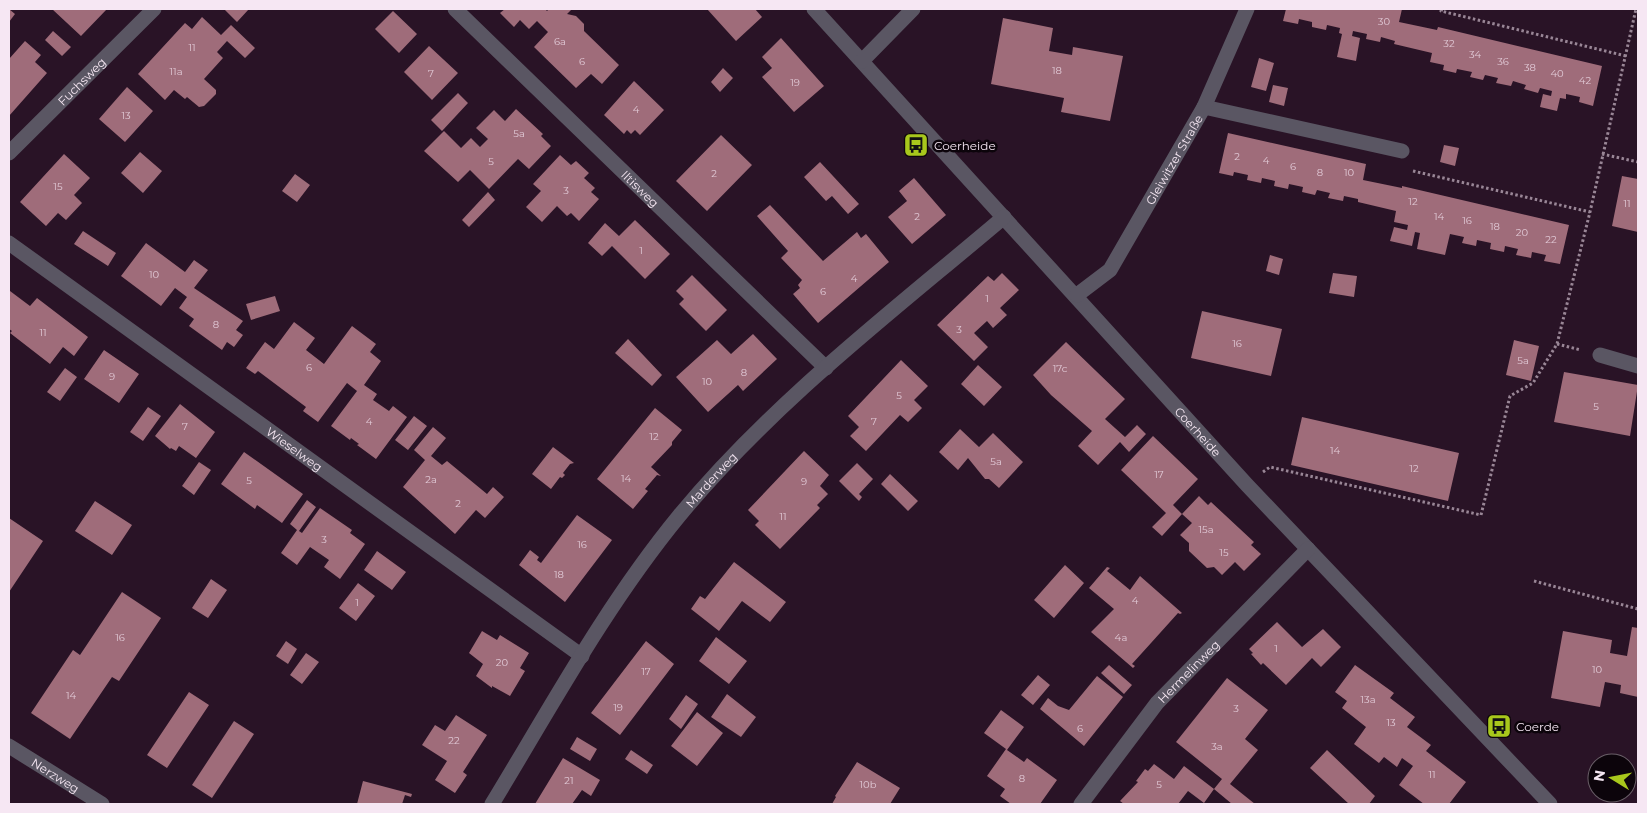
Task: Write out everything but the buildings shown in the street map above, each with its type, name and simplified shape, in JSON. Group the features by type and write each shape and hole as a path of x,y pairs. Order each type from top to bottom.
{"street":[{"name":"Fuchsweg","path":"9,152 154,9"},
{"name":"Iltisweg","path":"455,9 826,368"},
{"name":"Coerheide","path":"814,9 1077,295 1247,484 1550,804"},
{"path":"862,61 913,9"},
{"name":"Gleiwitzer Straße","path":"1077,295 1110,270 1204,107 1247,9"},
{"path":"1204,107 1402,152"},
{"name":"Marderweg","path":"492,804 628,581 679,516 750,436 826,368 1004,217"},
{"name":"Wieselweg","path":"9,242 582,656"},
{"path":"1600,355 1638,366"},
{"name":"Hermelinweg","path":"1081,804 1157,703 1308,549"},
{"name":"Nerzweg","path":"9,746 102,804"}],"path":[{"path":"1442,9 1441,11 1626,56"},
{"path":"1247,484 1270,467 1481,515 1510,396 1533,383 1557,344 1590,212 1636,9"},
{"path":"1402,152 1399,168 1590,212"},
{"path":"1602,154 1638,162"},
{"path":"1534,581 1638,608"}],"place":[{"name":"Coerheide","path":"916,145"},
{"name":"Coerde","path":"1499,726"}]}
